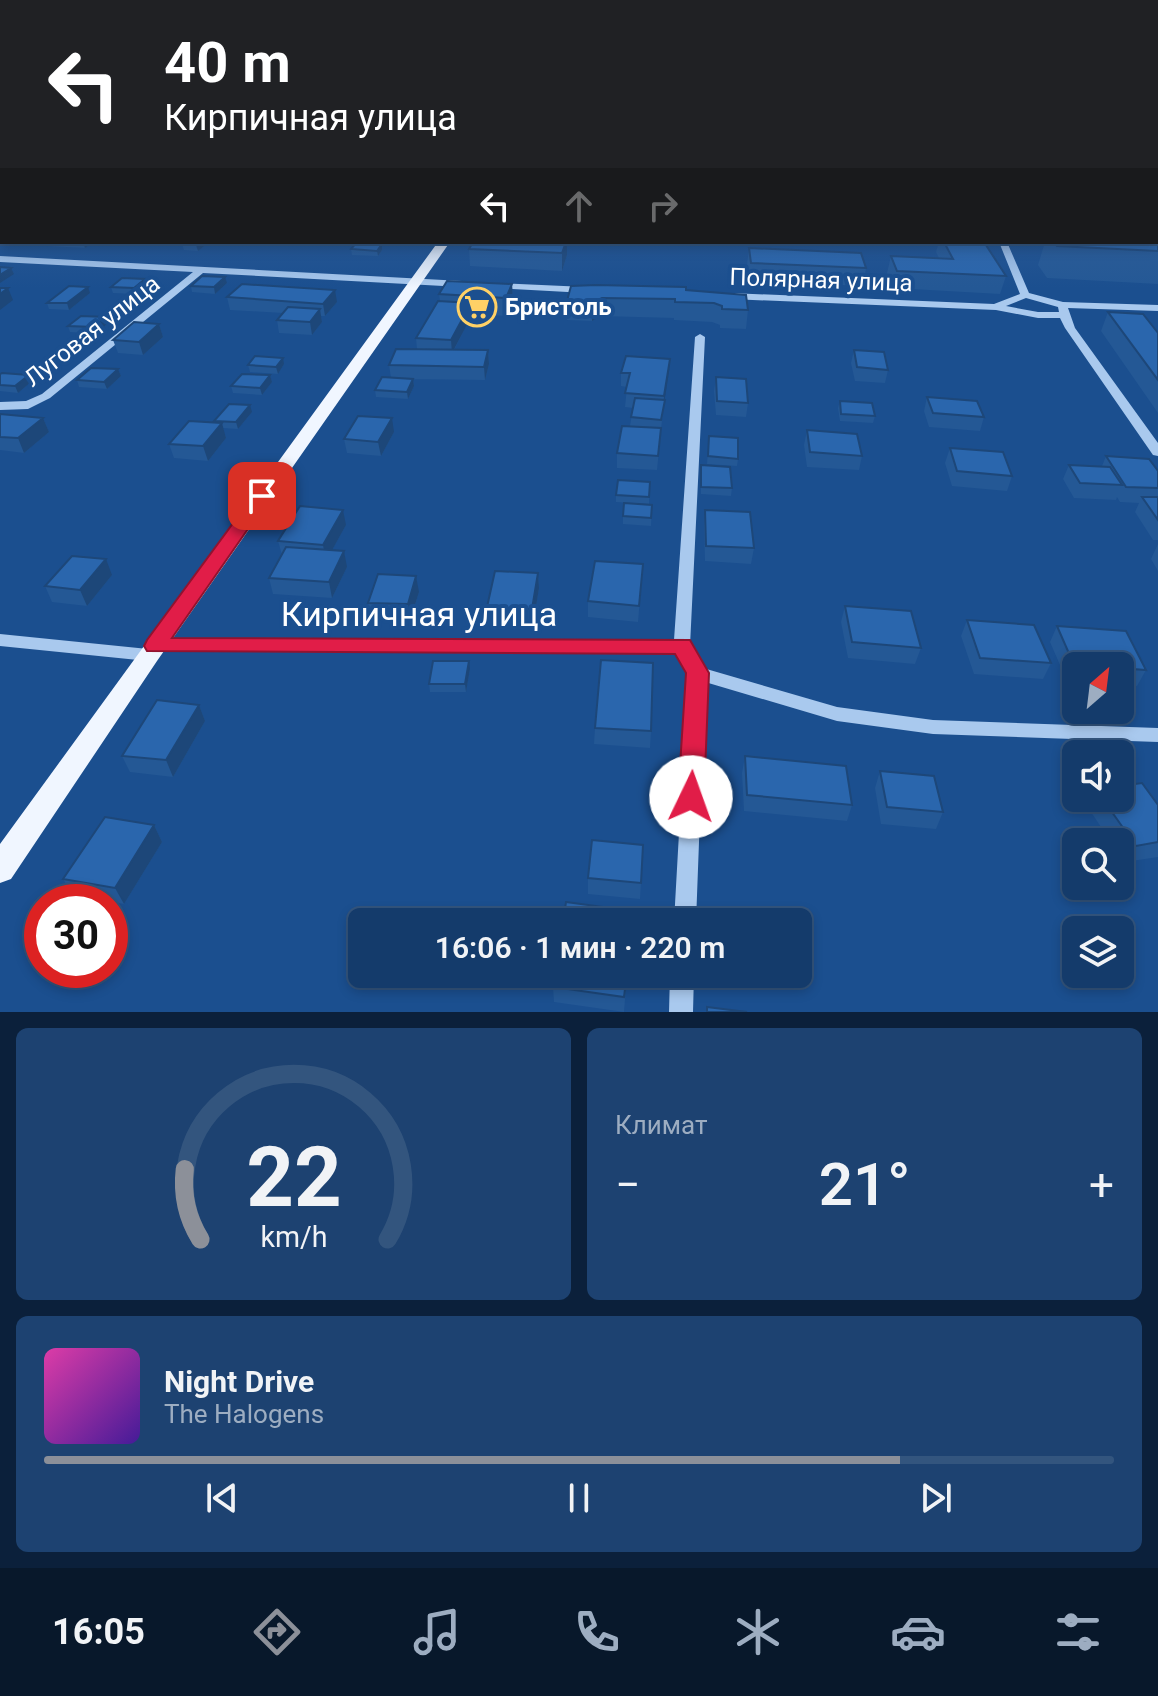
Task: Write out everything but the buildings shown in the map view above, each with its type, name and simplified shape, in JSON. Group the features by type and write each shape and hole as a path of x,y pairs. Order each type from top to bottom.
{"main road":[{"path":"0,869 151,650 443,244"}],"street":[{"path":"1004,244 1025,295 1064,310 1158,452"},
{"path":"0,259 471,284"},
{"name":"Луговая улица","path":"0,406 28,405 46,396 201,270"},
{"path":"485,285 593,290"},
{"name":"Полярная улица","path":"720,296 995,307 1025,295"},
{"path":"995,307 1038,315 1064,310 1158,308"},
{"path":"686,908 697,673 682,646 698,423 700,337"},
{"name":"Кирпичная улица","path":"0,640 151,650 682,646"},
{"path":"697,673 837,714 933,727 1158,735"},
{"path":"681,1012 682,988"}],"place":[{"name":"Бристоль","path":"477,307"}],"route":[{"path":"262,496 155,646 682,646 697,673 691,797"}]}
